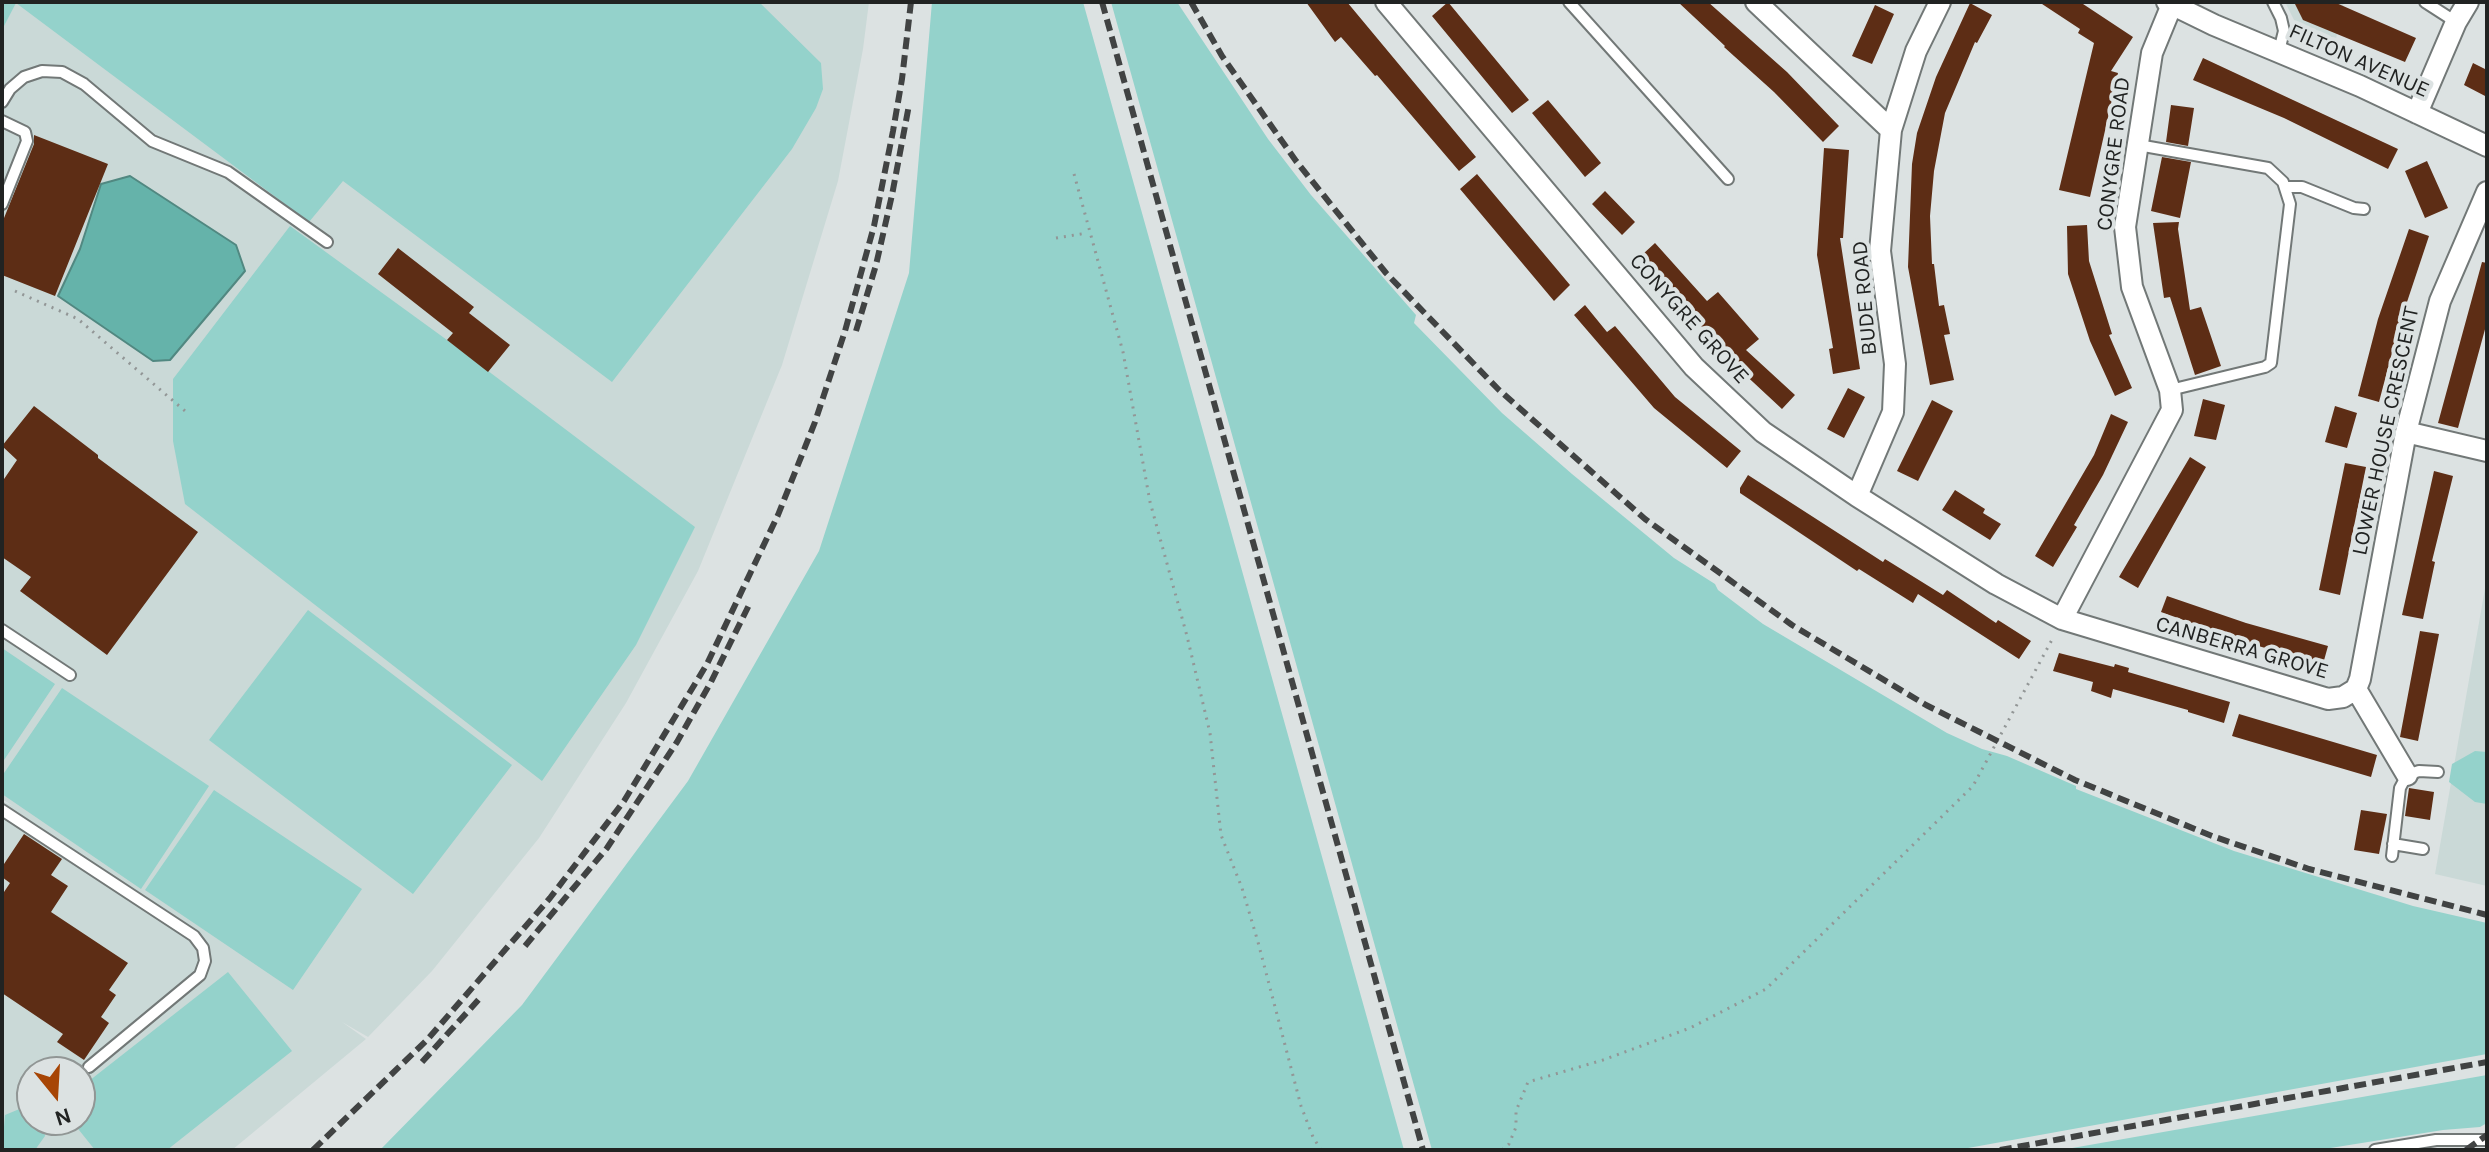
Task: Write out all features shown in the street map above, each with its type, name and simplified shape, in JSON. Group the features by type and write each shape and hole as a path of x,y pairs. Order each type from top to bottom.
{"street":[{"name":"CONYGRE GROVE","path":"1386,2 1694,367 1763,432 1996,584 2062,619"},
{"path":"1756,2 1891,130"},
{"name":"BUDE ROAD","path":"1857,496 1893,412 1895,364 1880,251 1891,130 1916,51 1940,2"},
{"path":"2417,113 2456,22 2468,2"},
{"name":"FILTON AVENUE","path":"2170,3 2487,146"},
{"name":"CONYGRE ROAD","path":"2170,3 2152,53 2125,227 2132,287 2170,390"},
{"name":"LOWER HOUSE CRESCENT","path":"2356,689 2406,432 2440,301 2487,192"},
{"path":"2062,619 2172,410 2170,390"},
{"path":"2406,432 2487,451"},
{"name":"CANBERRA GROVE","path":"2062,619 2328,699 2343,697 2356,689 2407,775"}],"lane":[{"path":"1569,2 1728,179"},
{"path":"2273,2 2284,31 2279,51"},
{"path":"2425,2 2456,22"},
{"path":"2,102 10,89 24,77 42,71 62,72 84,84 152,141 228,172 327,242"},
{"path":"2,121 27,136 2,204"},
{"path":"2137,145 2261,166 2275,173 2286,187 2290,216 2271,363 2170,390"},
{"path":"2286,187 2302,187 2354,208 2364,209"},
{"path":"2,630 70,675"},
{"path":"2423,849 2392,850 2400,788 2407,775 2419,771 2438,772"},
{"path":"2,810 194,936 203,948 205,961 200,975 96,1061"},
{"path":"2375,1150 2436,1140 2487,1140"}],"path":[{"path":"1074,174 1123,352 1150,502 1210,733 1221,835 1242,888 1258,942 1301,1106 1321,1150"},
{"path":"1056,238 1089,233"},
{"path":"15,291 78,319 185,411"},
{"path":"1502,1150 1509,1144 1516,1127 1516,1111 1528,1082 1603,1060 1690,1028 1766,989 1798,959 1973,786 2028,688 2062,619"}],"shaded area":[{"path":"2,2 759,2 821,63 823,89 816,108 792,149 612,382 343,181 309,222 16,3 2,30"},
{"path":"16,2 869,2 838,181 782,365 698,571 626,703 539,838 432,971 368,1037 342,1022 366,1039 232,1150 2,1150 2,801 13,806 2,799 2,30"},
{"path":"932,2 1083,2 1404,1150 380,1150 522,1005 688,781 819,551 909,273"},
{"path":"1111,2 1177,2 1268,139 1311,195 1416,315 1414,323 1502,413 1572,474 1674,558 1715,584 1718,590 1763,624 1947,733 1982,749 2007,756 2076,786 2076,789 2234,851 2413,906 2487,923 2487,1054 1957,1150 1432,1150"},
{"path":"2285,2 2344,2 2334,48 2294,28 2295,22"},
{"path":"130,176 236,245 245,271 170,360 153,361 58,296 80,249 101,184"},
{"path":"290,226 695,527 636,645 542,781 185,504 173,441 173,379"},
{"path":"2487,577 2487,886 2435,874"},
{"path":"308,610 512,765 413,894 209,740"},
{"path":"2,648 55,684 2,763"},
{"path":"62,688 209,786 141,889 2,794 2,776"},
{"path":"2475,751 2487,752 2487,804 2475,802 2449,782 2452,764"},
{"path":"214,790 362,889 293,990 145,890"},
{"path":"228,972 292,1051 167,1150 95,1150 84,1136 96,1136 96,1075"},
{"path":"2487,1075 2487,1123 2480,1127 2318,1150 2061,1150"},
{"path":"16,1110 16,1136 45,1136 35,1150 2,1150 5,1115"}],"building":[{"path":"1306,2 1347,2 1476,157 1459,171 1341,37 1335,42"},
{"path":"1448,2 1529,100 1512,113 1432,16"},
{"path":"1678,2 1708,2 1787,72 1839,126 1823,142"},
{"path":"2039,2 2080,2 2133,37 2111,71 2118,73 2090,197 2059,190 2094,43 2078,33 2080,29"},
{"path":"2294,2 2334,2 2416,38 2405,62 2303,20"},
{"path":"1970,3 1992,15 1975,42 1945,113 1934,171 1930,216 1932,264 1939,306 1944,305 1950,334 1944,335 1954,380 1930,385 1908,267 1912,164 1917,133 1936,77"},
{"path":"1875,5 1894,14 1872,64 1852,56"},
{"path":"2203,58 2398,149 2388,169 2284,118 2193,80"},
{"path":"2473,63 2487,70 2487,97 2464,85"},
{"path":"1548,100 1601,163 1585,177 1532,113"},
{"path":"2171,105 2194,108 2188,146 2166,142"},
{"path":"34,135 108,164 55,296 2,275 2,223 34,144"},
{"path":"1824,148 1849,150 1843,238 1840,238 1860,369 1833,374 1829,349 1833,348 1817,255"},
{"path":"2162,157 2191,162 2180,218 2151,211"},
{"path":"2427,161 2448,208 2425,218 2405,171"},
{"path":"1477,174 1570,285 1554,301 1460,189"},
{"path":"1605,191 1635,222 1622,235 1592,204"},
{"path":"2179,222 2190,310 2201,307 2221,366 2195,375 2170,297 2164,298 2153,223"},
{"path":"2087,225 2089,261 2112,334 2109,335 2132,388 2115,396 2090,341 2068,274 2067,226"},
{"path":"2409,229 2429,236 2399,326 2379,402 2358,396 2378,319"},
{"path":"1655,243 1707,301 1718,292 1759,339 1746,350 1795,395 1782,409 1739,369 1643,260 1643,254"},
{"path":"398,248 474,307 469,313 510,345 488,372 447,340 453,333 378,274"},
{"path":"2482,262 2487,263 2487,322 2458,428 2438,423"},
{"path":"1585,305 1607,332 1615,326 1675,397 1741,451 1727,468 1654,408 1574,315"},
{"path":"1848,388 1865,397 1844,438 1827,429"},
{"path":"2203,399 2225,405 2216,440 2194,436"},
{"path":"1932,400 1953,411 1918,481 1897,471"},
{"path":"34,406 198,532 107,655 20,591 31,577 2,557 2,482 17,460 2,446"},
{"path":"2335,406 2357,413 2347,448 2325,442"},
{"path":"2111,414 2128,422 2103,475 2074,525 2077,527 2053,567 2035,556 2094,455"},
{"path":"2190,457 2206,467 2138,588 2119,577"},
{"path":"2345,463 2366,467 2340,595 2319,590"},
{"path":"2434,471 2453,476 2432,561 2435,562 2423,619 2402,615"},
{"path":"1748,475 1883,562 1885,559 1943,595 1947,590 1996,623 1998,620 2031,641 2019,659 1918,594 1913,603 1859,569 1857,571 1740,493"},
{"path":"1955,490 1985,509 1983,513 2001,524 1990,540 1942,510"},
{"path":"2167,596 2328,646 2323,664 2251,644 2161,612"},
{"path":"2420,631 2439,634 2418,741 2400,737"},
{"path":"2059,653 2129,668 2128,672 2230,702 2224,723 2113,689 2111,698 2091,691 2093,682 2053,671"},
{"path":"2239,714 2377,755 2371,777 2232,736"},
{"path":"2409,788 2434,792 2430,820 2405,816"},
{"path":"2361,810 2387,814 2379,854 2354,850"},
{"path":"24,834 62,859 51,875 68,886 51,912 128,963 109,990 116,995 101,1017 109,1023 87,1056 78,1056 57,1042 63,1034 2,993 2,895 10,883 2,877 2,867"}],"railway":[{"path":"313,1150 427,1040 550,898 624,801 707,664 778,515 815,422 845,331 874,226 902,79 911,2"},
{"path":"1102,2 1423,1150"},
{"path":"1191,2 1222,56 1296,161 1386,273 1499,390 1645,519 1792,625 1926,705 2075,780 2212,836 2309,869 2487,915"},
{"path":"856,331 876,265 909,105"},
{"path":"525,946 607,848 677,742 750,603"},
{"path":"422,1062 481,997"},
{"path":"2000,1150 2487,1062"},
{"path":"2466,1150 2487,1135"}]}
